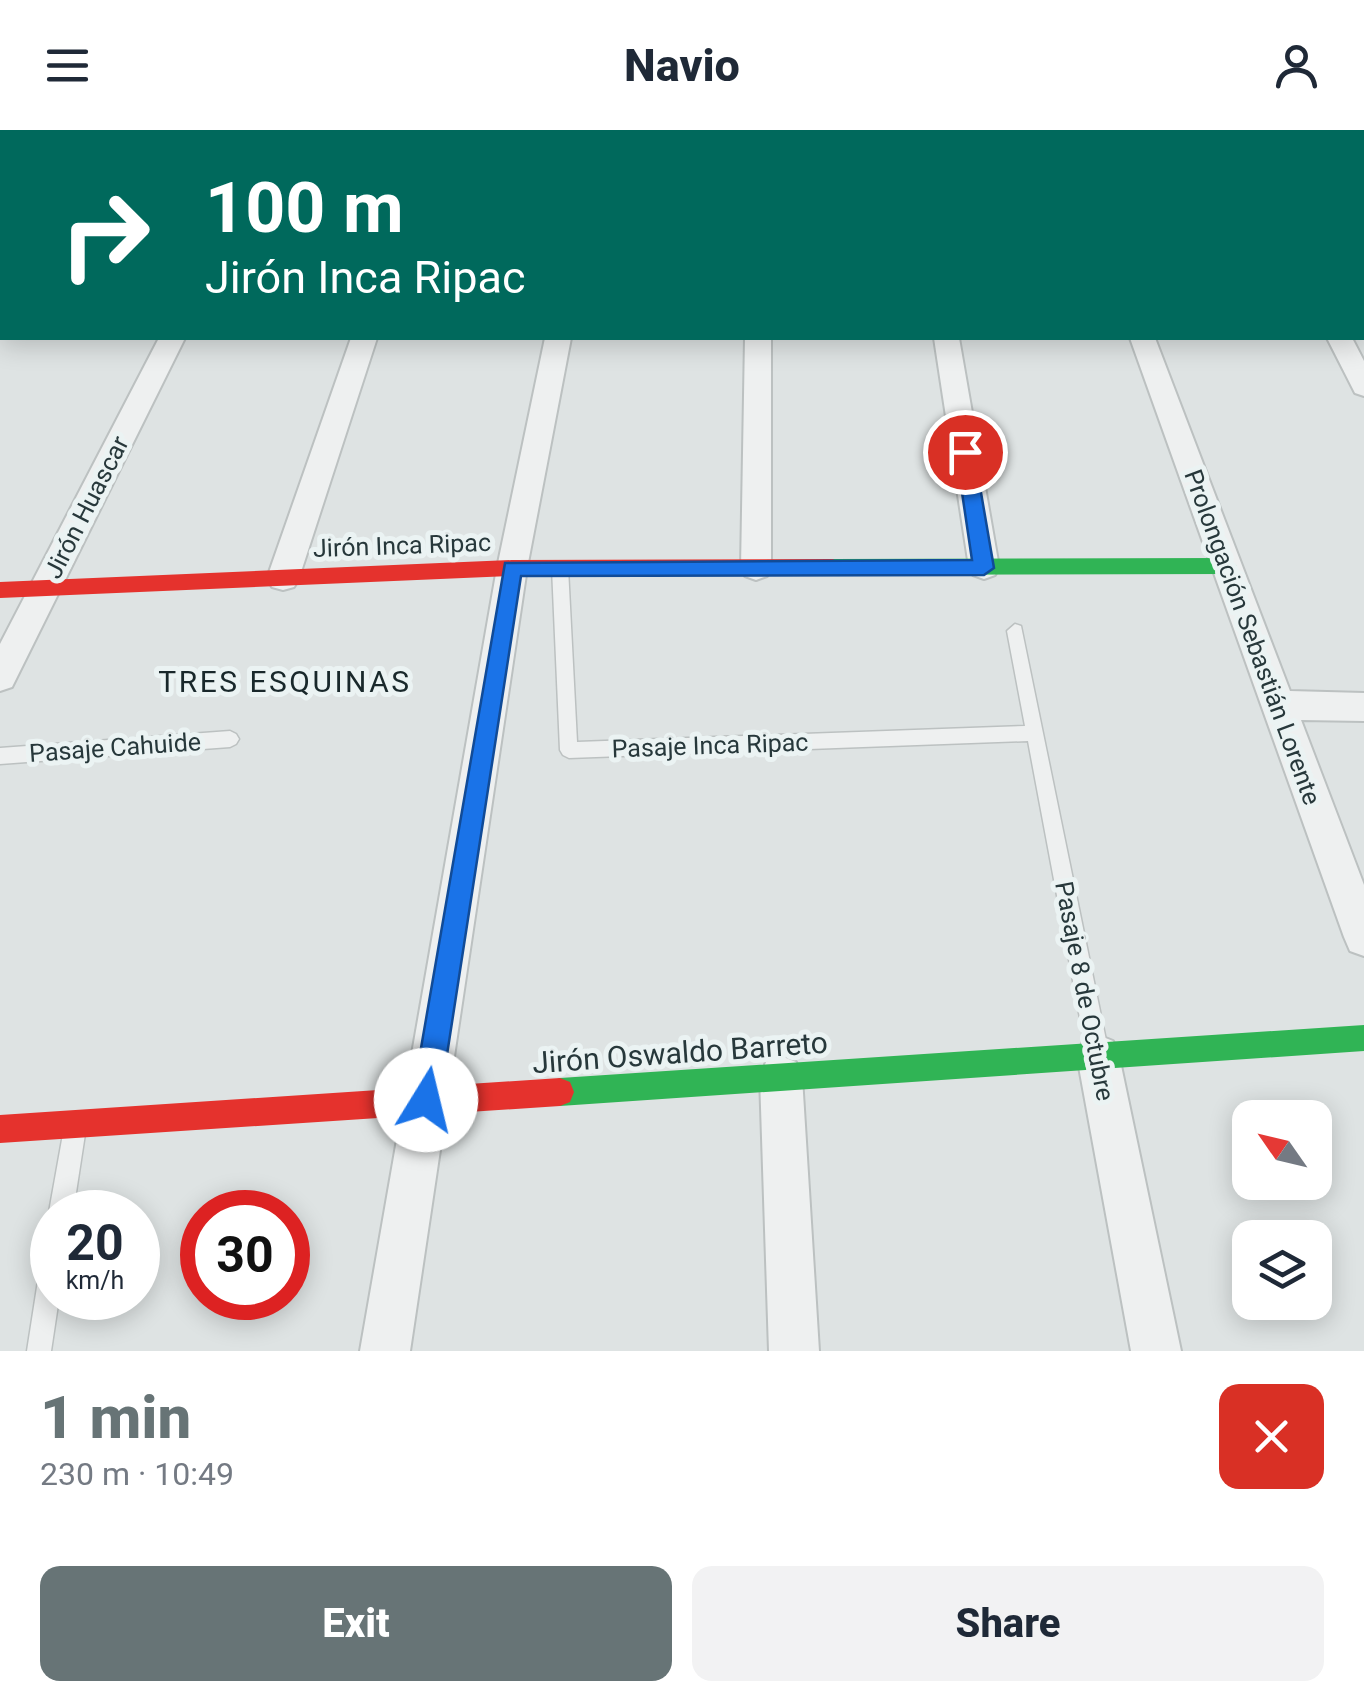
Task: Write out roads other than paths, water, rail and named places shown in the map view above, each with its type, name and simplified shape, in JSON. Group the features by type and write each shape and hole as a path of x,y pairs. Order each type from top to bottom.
{"street":[{"name":"Jirón Huascar","path":"0,677 171,340"},
{"path":"282,578 363,340"},
{"path":"385,1351 512,568 558,340"},
{"path":"756,568 758,340"},
{"path":"946,340 984,568"},
{"name":"Prolongación Sebastián Lorente","path":"1143,340 1364,937"},
{"path":"1340,340 1364,387"},
{"name":"Jirón Inca Ripac","path":"0,590 512,568 1227,566"},
{"path":"1278,705 1364,707"},
{"name":"Jirón Oswaldo Barreto","path":"0,1129 1364,1038"},
{"name":"Pasaje 8 de Octubre","path":"1098,1056 1156,1351"},
{"path":"781,1077 794,1351"}],"lane":[{"name":"Pasaje Inca Ripac","path":"560,568 569,750 1034,733"},
{"name":"Pasaje 8 de Octubre","path":"1015,631 1098,1056"},
{"name":"Pasaje Cahuide","path":"0,756 230,739"},
{"path":"64,1190 75,1124"},
{"path":"40,1351 44,1320"}],"district":[{"name":"TRES ESQUINAS","path":"285,682"}]}
